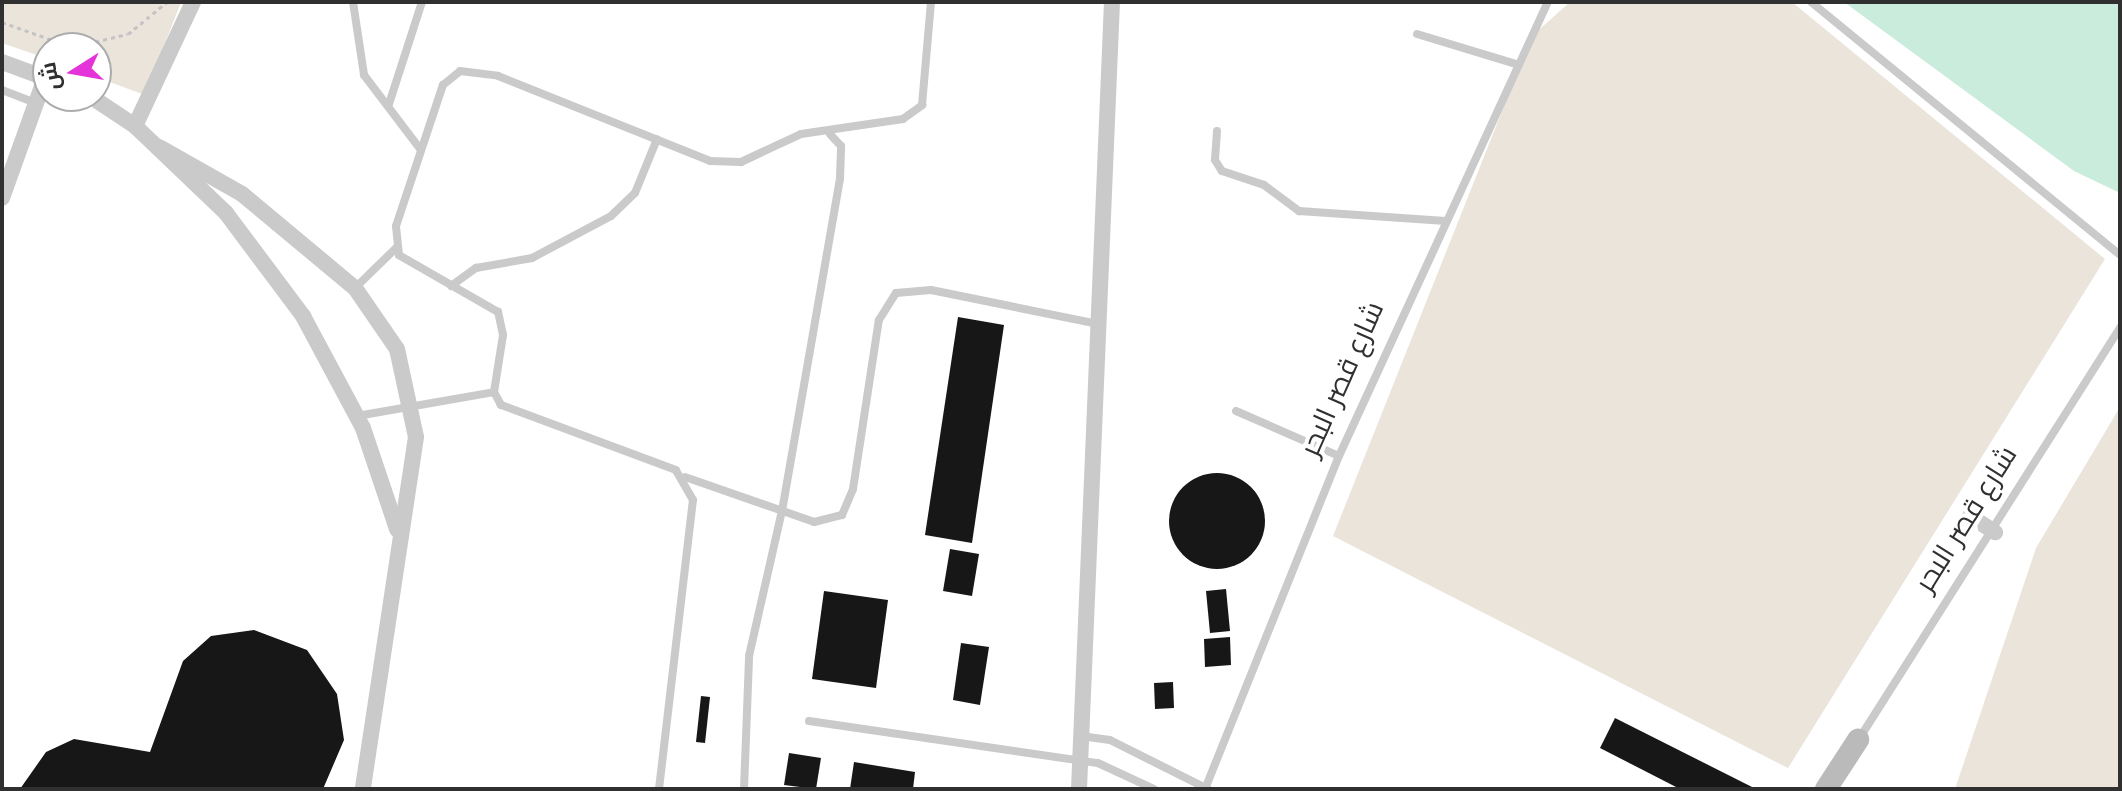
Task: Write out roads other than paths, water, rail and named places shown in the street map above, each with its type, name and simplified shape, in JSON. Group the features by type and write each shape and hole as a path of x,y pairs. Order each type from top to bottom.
{"street":[{"path":"135,126 193,2"},
{"path":"1079,789 1112,2"},
{"path":"2,62 32,73"},
{"path":"112,111 159,147 226,213 303,316 357,416 397,530"},
{"path":"2,198 34,112"},
{"path":"159,147 242,194 355,288 397,349 413,403 416,437 397,530 363,789"},
{"path":"1970,516 1995,532"},
{"name":"شارع قصر البحر","path":"1826,789 1858,740"},
{"name":"شارع قصر البحر","path":"1833,789 1858,740"}],"lane":[{"path":"353,2 356,52 421,150"},
{"path":"389,104 422,2"},
{"path":"355,288 397,247 421,150 443,85 460,71 477,71 710,161 741,162 801,134 830,134 903,119 922,105 931,2"},
{"name":"شارع قصر البحر","path":"1081,736 1110,740 1206,788 1339,456 1516,64 1548,2"},
{"path":"1811,2 2120,255"},
{"path":"1417,34 1516,64"},
{"path":"2,90 32,101"},
{"path":"1217,131 1215,160 1222,171 1264,185 1299,211 1446,221"},
{"path":"744,789 749,656 782,511 840,178 841,146 830,134"},
{"path":"451,286 476,268 532,258 611,216 635,193 657,139"},
{"path":"397,247 405,263 498,312 503,335 494,392"},
{"path":"494,392 511,411 653,459 685,477 814,522 849,506 879,320 896,293 931,290 1098,324"},
{"name":"شارع قصر البحر","path":"1858,740 1995,532 2120,328"},
{"path":"357,416 413,403 494,392"},
{"path":"1236,411 1339,456"},
{"path":"659,789 693,500 685,477"},
{"path":"809,721 1080,760 1154,789"},
{"path":"1184,789 1188,778"}]}
